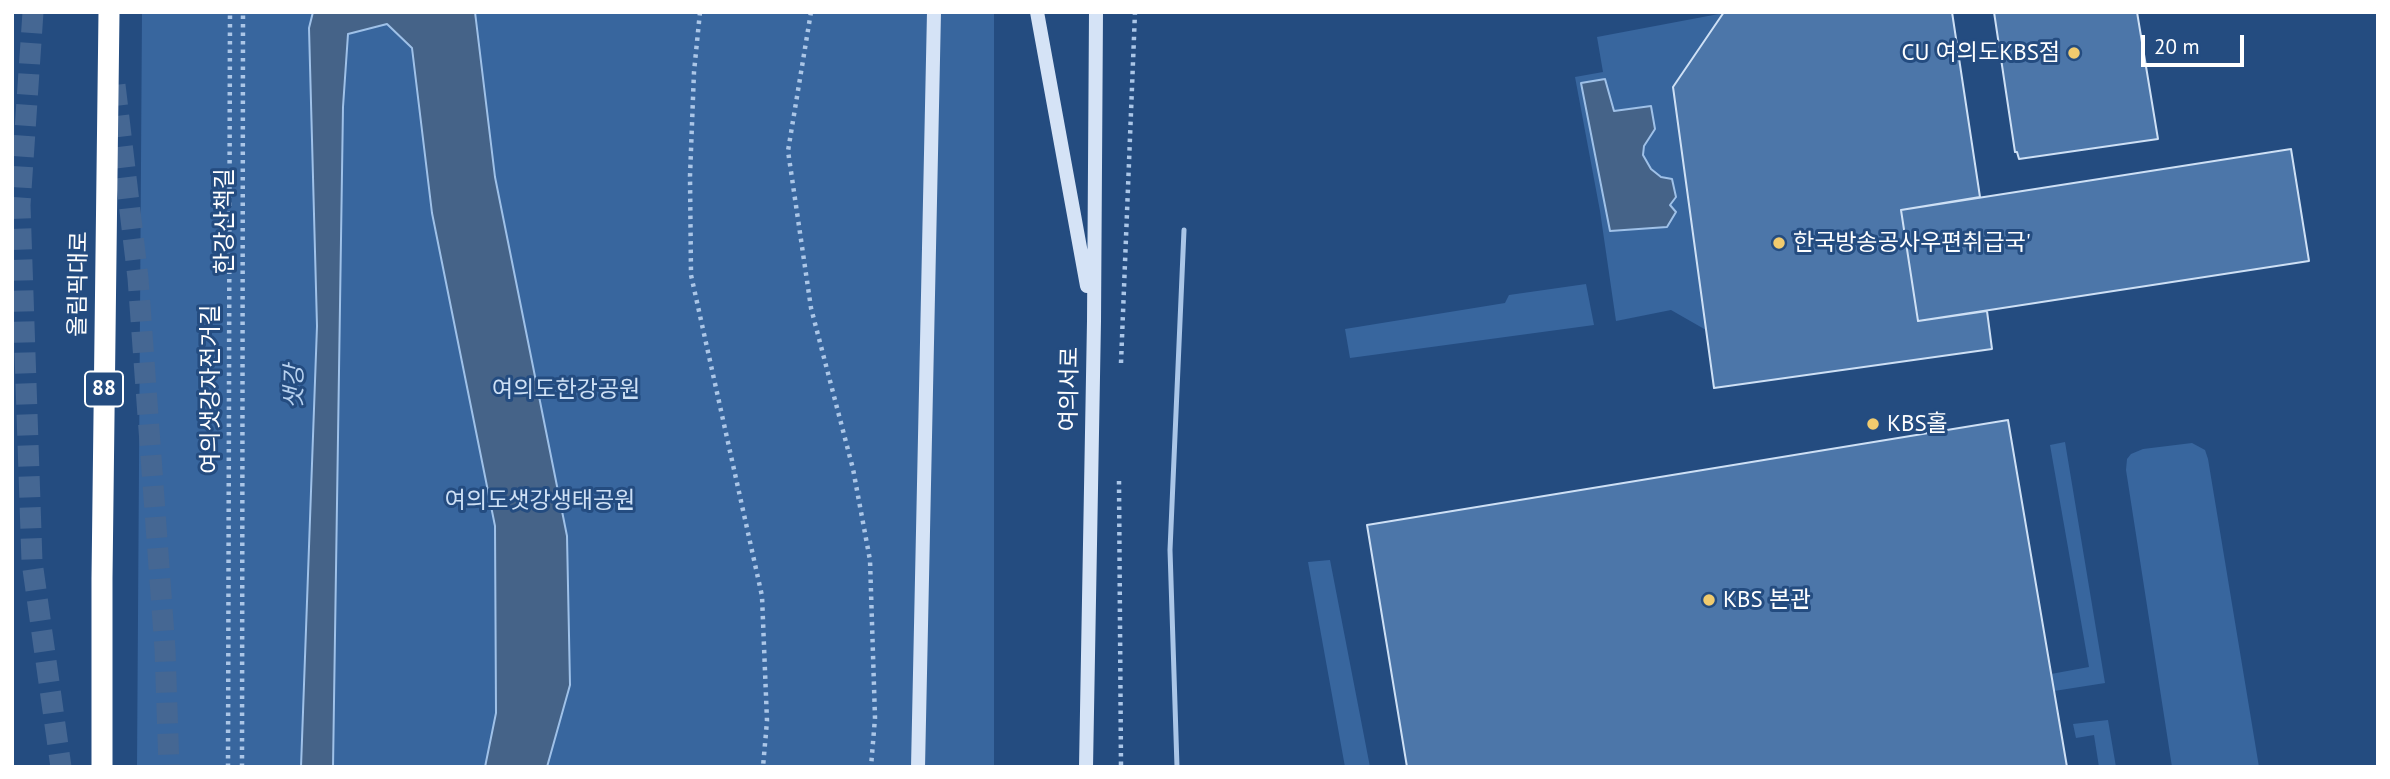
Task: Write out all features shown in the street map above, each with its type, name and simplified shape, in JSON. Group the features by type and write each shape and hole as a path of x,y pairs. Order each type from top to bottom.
{"highway":[{"name":"올림픽대로","path":"102,767 109,12"}],"main road":[{"path":"918,767 934,12"},
{"path":"1037,12 1094,321"},
{"name":"여의서로","path":"1086,767 1096,12"}],"lane":[{"path":"1177,767 1170,551 1184,230"}],"path":[{"name":"여의샛강자전거길","path":"228,767 230,12"},
{"name":"한강산책길","path":"242,767 243,12"},
{"path":"700,12 694,72 690,176 691,275 762,596 767,721 763,767"},
{"path":"811,12 788,151 811,308 853,469 870,559 875,718 871,767"},
{"path":"1120,372 1135,12"},
{"path":"1118,468 1121,767"}],"green space":[{"name":"여의도한강공원","path":"142,12 994,12 994,767 137,767"},
{"path":"1724,13 1706,330 1671,310 1616,321 1600,211 1575,77 1603,72 1597,37"},
{"path":"1586,284 1594,325 1350,358 1345,329 1505,303 1509,295"},
{"path":"2065,442 2105,683 2054,691 2051,674 2089,667 2050,445"},
{"path":"2192,443 2205,450 2208,459 2259,767 2172,767 2126,470 2127,459 2131,454 2143,449"},
{"path":"1330,560 1370,767 1345,767 1308,562"},
{"path":"2108,720 2116,767 2099,767 2094,735 2076,738 2073,724"}],"shaded area":[{"path":"313,12 475,12 495,177 567,536 570,685 547,767 485,767 496,713 495,526 432,213 412,48 387,24 348,34 343,107 333,767 301,767 317,326 309,28"},
{"path":"1605,79 1614,111 1651,106 1655,129 1644,146 1643,155 1651,169 1661,177 1672,179 1676,197 1670,205 1676,212 1667,227 1610,231 1581,83"}],"building":[{"path":"1724,12 1952,12 1980,197 1901,210 1918,321 1987,311 1992,349 1714,388 1673,87"},
{"path":"1994,12 2137,12 2158,139 2019,159 2015,152"},
{"path":"2291,149 2309,261 1918,321 1901,210"},
{"name":"KBS 본관","path":"2008,420 2067,767 1407,767 1367,525"}],"tunnel":[{"path":"33,12 20,205 32,562 61,767"},
{"path":"115,85 138,278 165,649 169,767"}],"place":[{"name":"CU 여의도KBS점","path":"2074,53"},
{"name":"한국방송공사우편취급국'","path":"1779,243"},
{"name":"KBS홀","path":"1873,424"},
{"name":"KBS 본관","path":"1709,600"}],"water label":[{"name":"샛강","path":"295,387"}],"park label":[{"name":"여의도샛강생태공원","path":"540,501"}]}
